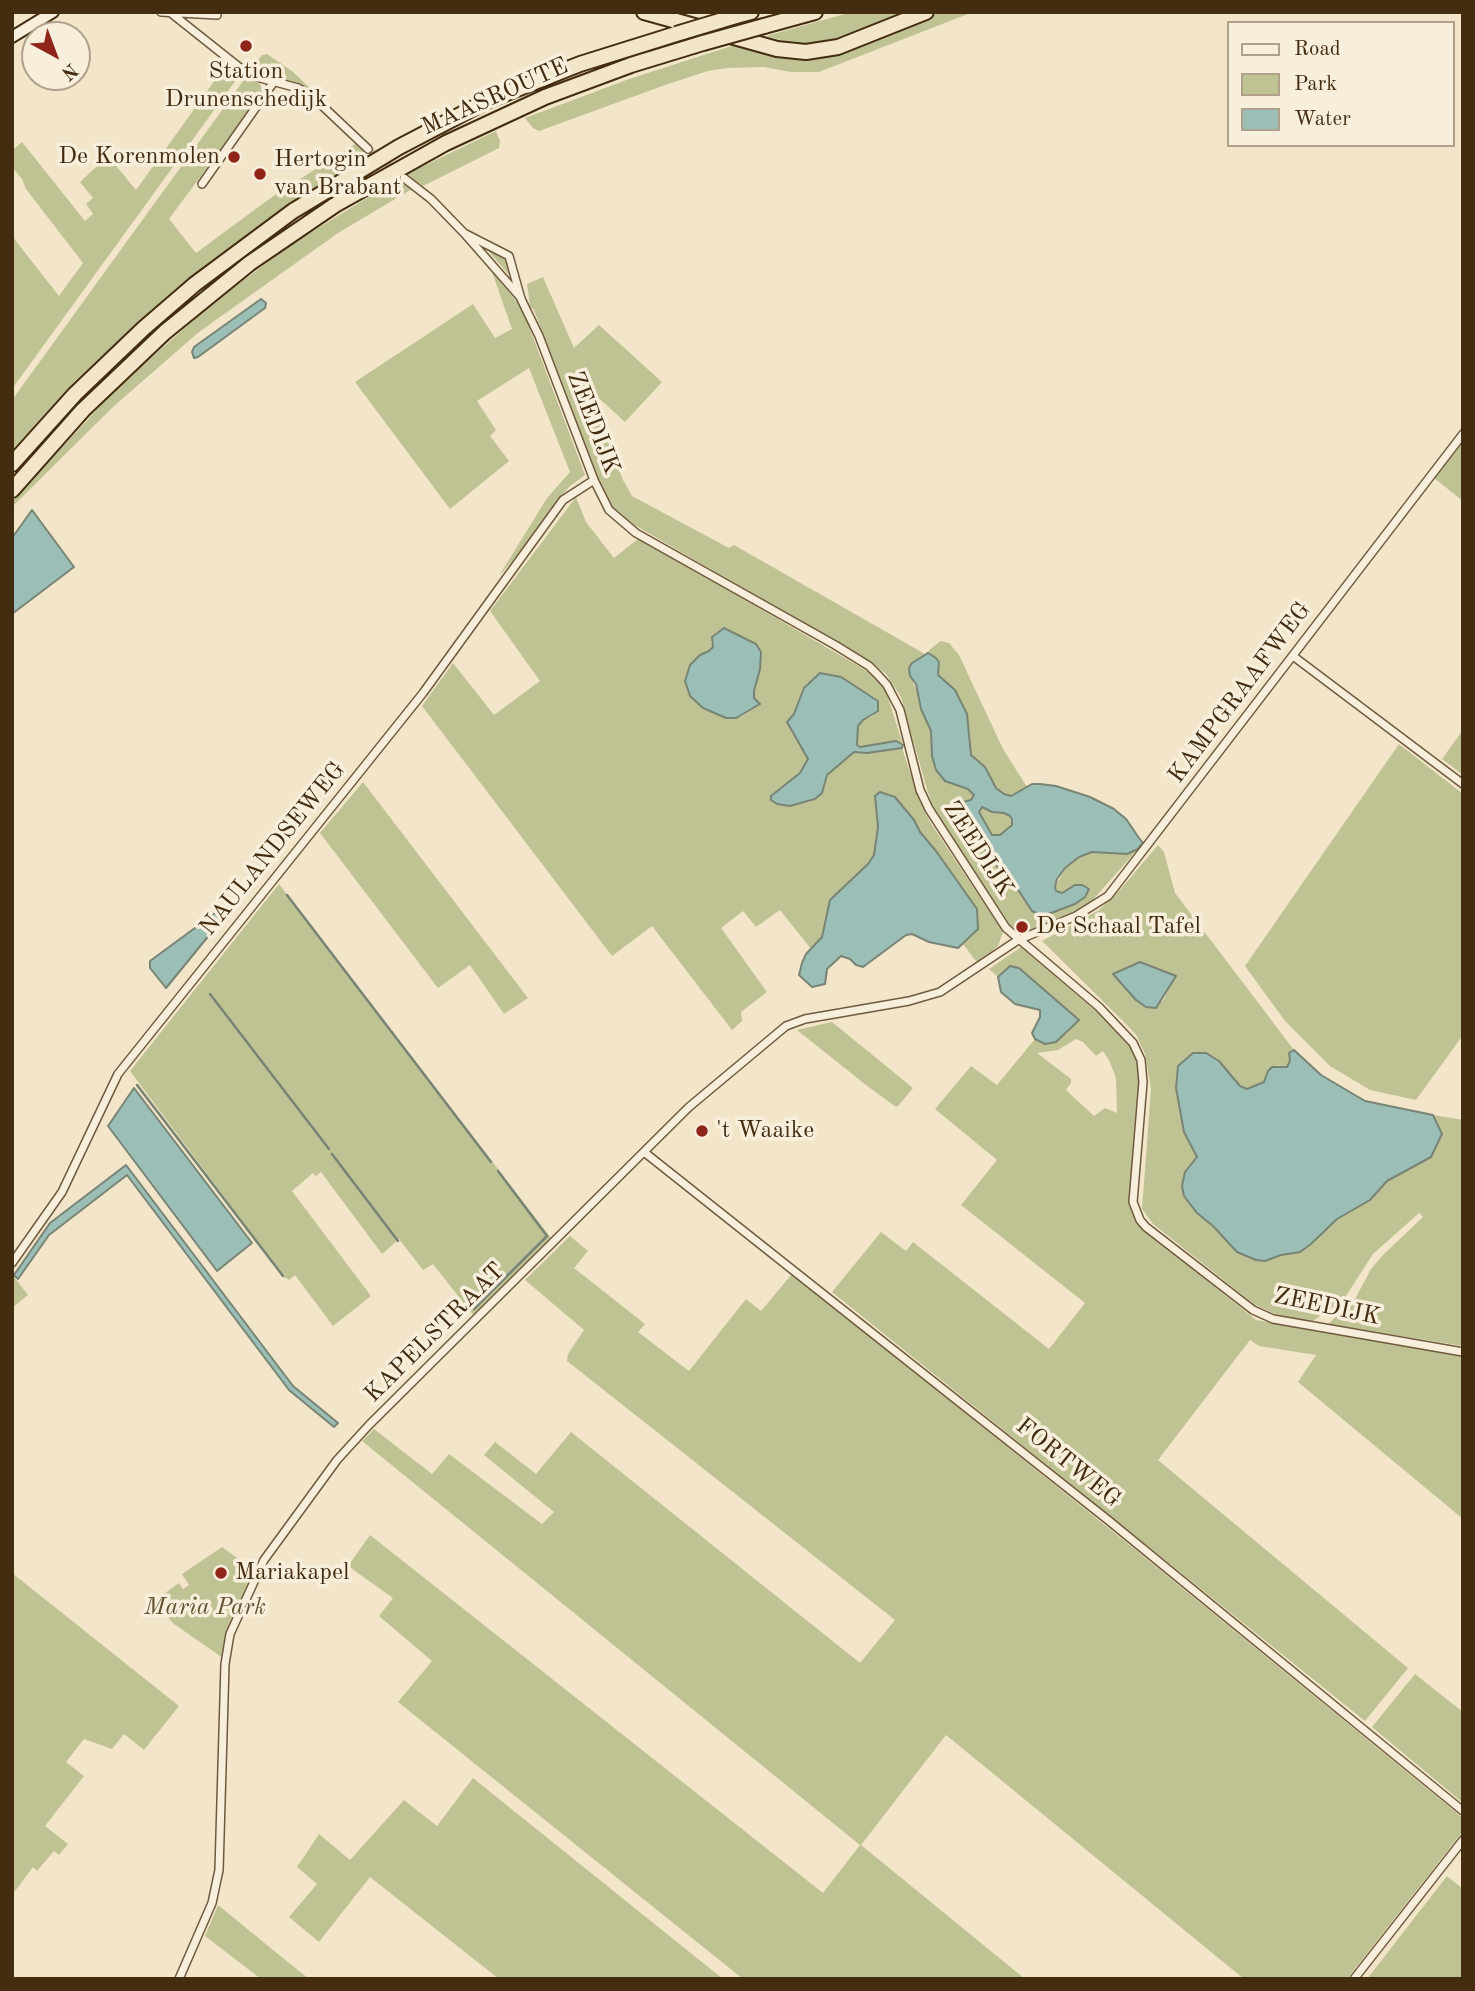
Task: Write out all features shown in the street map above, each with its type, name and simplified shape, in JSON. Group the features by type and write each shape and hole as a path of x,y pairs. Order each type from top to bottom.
{"highway":[{"path":"644,12 777,49 806,52 838,47 926,12"},
{"name":"MAASROUTE","path":"12,464 75,394 144,328 195,284 293,211 399,147 487,102 580,64 751,12"},
{"name":"MAASROUTE","path":"12,491 69,425 145,350 250,263 314,219 422,155 545,97 631,65 816,12"}],"main road":[{"path":"12,37 37,16 52,12"}],"street":[{"path":"161,12 217,15"},
{"path":"171,13 249,75 298,88 314,98 368,149"},
{"path":"202,184 273,83"},
{"name":"ZEEDIJK","path":"404,178 464,233 521,299"},
{"name":"ZEEDIJK","path":"464,233 509,256 521,299 539,336 594,480 609,510 628,528 835,645 869,666 878,675 887,685 900,710 920,790 929,809 1006,928 1099,1007 1133,1043 1141,1060 1143,1082 1133,1202 1146,1227 1253,1310 1273,1319 1463,1352"},
{"name":"KAMPGRAAFWEG","path":"1018,940 1076,916 1108,896 1463,434"},
{"name":"NAULANDSEWEG","path":"12,1263 62,1192 118,1074 423,692 557,508 572,493 594,480"},
{"path":"1293,656 1463,784"},
{"name":"KAPELSTRAAT","path":"179,1979 212,1903 219,1870 227,1650 230,1633 264,1560 337,1460 359,1435 707,1091 786,1026 805,1019 940,992 1018,940"},
{"name":"FORTWEG","path":"644,1152 1108,1520 1463,1811"},
{"path":"1354,1979 1463,1840"}],"green space":[{"path":"852,12 916,12 844,40 808,46 766,36"},
{"path":"943,12 973,12 819,72 791,72 764,67 727,68 668,84 539,131 525,118 629,79 744,42 788,54 859,45"},
{"path":"267,54 292,71 315,93 297,84 250,70 262,55"},
{"path":"228,62 241,73 12,389 12,236 59,296 83,263 12,167 12,151 22,142 85,221 93,214 86,204 93,198 80,182 108,156 136,190"},
{"path":"246,77 260,84 263,92 169,219 196,253 272,197 355,144 368,156 271,217 210,262 76,380 12,450 12,400"},
{"path":"496,131 500,141 499,148 423,186 407,174"},
{"path":"398,179 412,189 338,233 199,332 114,406 12,507 12,502 119,386 213,303 292,244"},
{"path":"483,245 508,260 516,283"},
{"path":"492,272 522,308 585,475 569,487 499,576 547,498 570,472 529,368 477,401 496,430 490,436 509,461 450,509 355,382 473,304 495,338 512,329"},
{"path":"543,277 574,348 599,325 662,382 625,422 589,389 623,480 632,496 729,548 734,545 925,654 940,641 949,643 959,655 1003,749 1027,787 1011,796 1004,794 996,788 985,767 971,755 967,714 955,690 938,675 939,662 928,653 919,658 912,679 931,731 932,756 945,781 968,789 974,795 971,800 960,801 956,809 997,866 1011,879 1032,911 1066,908 1085,897 1067,889 1060,893 1055,887 1065,869 1079,857 1092,852 1127,854 1138,849 1091,902 1030,931 1019,931 1011,926 937,815 928,793 901,697 886,674 838,643 626,520 611,506 601,490 534,310 530,306 527,284"},
{"path":"1463,440 1463,501 1434,478"},
{"path":"576,497 586,522 614,558 639,538 867,671 885,688 903,745 896,741 860,747 857,745 858,726 863,720 873,716 876,698 835,675 806,685 794,714 787,722 807,754 807,762 800,773 772,796 773,802 790,806 810,802 825,786 831,770 854,752 902,748 919,800 930,822 1003,932 998,946 978,964 963,944 974,934 973,904 905,807 888,793 875,802 878,827 874,855 830,900 822,937 811,949 780,910 756,927 743,911 721,928 767,992 741,1012 742,1021 732,1030 652,926 612,956 422,706 453,663 494,715 540,681 490,611","holes":["711,641 759,648 761,660 754,691 759,705 742,716 726,718 709,711 700,655 713,647"]},
{"path":"1463,730 1463,775 1442,759"},
{"path":"1399,744 1463,794 1463,1035 1416,1100 1370,1090 1330,1066 1285,1021 1245,966"},
{"path":"363,782 528,998 504,1014 470,965 438,988 320,833"},
{"path":"982,807 1010,816 1012,825 1000,835 992,835 979,811"},
{"path":"1158,845 1164,852 1175,893 1294,1050 1290,1053 1286,1068 1278,1065 1268,1071 1264,1082 1247,1089 1240,1086 1176,1088 1184,1132 1197,1157 1189,1167 1197,1213 1256,1260 1265,1261 1292,1254 1387,1181 1407,1169 1438,1123 1433,1115 1463,1120 1463,1346 1328,1324 1355,1299 1371,1269 1383,1255 1423,1217 1419,1213 1373,1254 1344,1299 1313,1321 1280,1316 1255,1305 1153,1224 1142,1209 1151,1089 1145,1054 1137,1036 1128,1026 1042,941 1099,910","holes":["1133,964 1173,980 1163,1001 1113,974"]},
{"path":"279,884 551,1238 473,1315 433,1264 423,1270 399,1239 382,1254 321,1172 316,1176 313,1173 292,1191 371,1296 333,1326 295,1275 289,1280 284,1277 130,1071"},
{"path":"1021,947 1119,1031 1131,1045 1139,1061 1141,1074 1131,1204 1134,1216 1145,1231 1256,1320 1463,1356 1463,1519 1298,1382 1316,1355 1259,1346 1250,1340 1158,1460 1408,1668 1365,1721 832,1292 881,1232 906,1251 913,1242 1049,1349 1085,1303 961,1205 997,1160 935,1109 971,1066 997,1085 1035,1039 1040,1042 1068,1033 1005,969 998,977 989,969","holes":["1076,1039 1083,1042 1096,1056 1103,1051 1109,1060 1116,1078 1117,1113 1105,1108 1094,1116 1066,1090 1071,1079 1037,1053 1058,1050"]},
{"path":"832,1022 913,1088 899,1105 896,1107 866,1085 797,1030"},
{"path":"570,1236 588,1251 574,1268 645,1324 638,1332 689,1371 746,1299 761,1311 792,1274 1463,1818 1463,1831 1347,1979 1244,1979 946,1735 861,1845 1025,1979 743,1979 398,1702 432,1661 379,1616 393,1598 348,1566 370,1535 823,1893 860,1845 362,1441 374,1429 432,1474 449,1454 542,1524 554,1512 484,1455 495,1442 536,1474 571,1432 860,1663 895,1620 567,1361 568,1354 584,1330 525,1280"},
{"path":"14,1277 28,1295 12,1308 12,1279"},
{"name":"Maria Park","path":"222,1547 255,1571 229,1626 223,1658 174,1624 153,1602 179,1583 183,1589 189,1585 182,1574"},
{"path":"12,1573 179,1706 144,1750 124,1734 112,1749 84,1739 66,1762 84,1776 45,1826 68,1844 59,1855 54,1851 37,1871 33,1867 12,1895"},
{"path":"1415,1674 1463,1712 1463,1803 1372,1727"},
{"path":"473,1778 723,1979 499,1979 370,1877 319,1942 289,1917 317,1884 297,1867 319,1834 350,1860 404,1800 437,1826"},
{"path":"1447,1876 1463,1889 1463,1979 1367,1979"},
{"path":"218,1905 309,1979 261,1979 205,1936"}],"water":[{"path":"261,299 266,303 265,308 194,358 194,347"},
{"path":"32,510 74,567 12,614 12,538"},
{"path":"724,628 756,644 761,652 754,691 754,698 760,704 736,718 726,718 703,708 690,696 685,681 690,665 713,647 712,637"},
{"path":"928,653 939,662 938,675 955,690 967,714 971,755 985,767 996,788 1011,796 1032,784 1040,784 1090,797 1114,809 1126,819 1143,843 1138,849 1127,854 1092,852 1079,857 1065,868 1055,887 1056,891 1062,893 1075,885 1082,885 1089,889 1085,897 1075,904 1043,916 1032,911 1011,879 997,866 956,809 958,803 971,800 974,795 968,789 945,781 936,770 932,756 931,731 921,709 916,684 910,676 909,668","holes":["982,807 992,812 1004,813 1012,819 1012,825 1000,835 992,835 979,812"]},
{"path":"820,673 841,677 878,701 878,711 858,726 857,745 860,747 896,741 903,745 902,748 867,753 854,752 827,775 822,793 815,799 790,806 777,804 771,800 771,796 800,773 808,759 787,722 794,714 804,688"},
{"path":"880,792 895,797 914,820 977,909 978,929 958,948 929,942 912,934 906,935 863,967 841,956 827,969 825,984 812,987 799,975 802,963 806,954 822,937 830,900 874,855 878,827 875,796"},
{"path":"218,911 224,917 166,988 150,968 150,961"},
{"path":"1140,962 1176,976 1156,1008 1146,1007 1136,1000 1113,974"},
{"path":"1010,966 1019,968 1079,1020 1056,1042 1045,1044 1035,1039 1032,1033 1040,1017 1040,1010 1015,1004 1001,992 998,977"},
{"path":"1294,1050 1321,1075 1365,1101 1433,1115 1442,1134 1431,1157 1387,1181 1370,1200 1337,1219 1300,1252 1265,1261 1256,1260 1237,1252 1197,1213 1184,1196 1182,1186 1185,1172 1197,1157 1184,1132 1176,1088 1178,1066 1193,1053 1206,1053 1219,1061 1240,1086 1247,1089 1264,1082 1272,1067 1287,1067 1290,1061 1289,1053"},
{"path":"134,1088 252,1243 217,1271 108,1126"},
{"path":"126,1165 293,1386 338,1423 334,1427 289,1390 127,1175 49,1235 18,1279 14,1275 50,1223"}],"waterway":[{"path":"287,895 491,1162"},
{"path":"210,994 329,1149"},
{"path":"137,1085 283,1276"},
{"path":"332,1154 398,1241"},
{"path":"474,1309 547,1236 498,1171"}],"tunnel":[{"path":"368,149 398,172"}],"place":[{"name":"Station Drunenschedijk","path":"246,46"},
{"name":"De Korenmolen","path":"234,157"},
{"name":"Hertogin van Brabant","path":"260,174"},
{"name":"De Schaal Tafel","path":"1022,927"},
{"name":"'t Waaike","path":"702,1131"},
{"name":"Mariakapel","path":"221,1573"}]}
